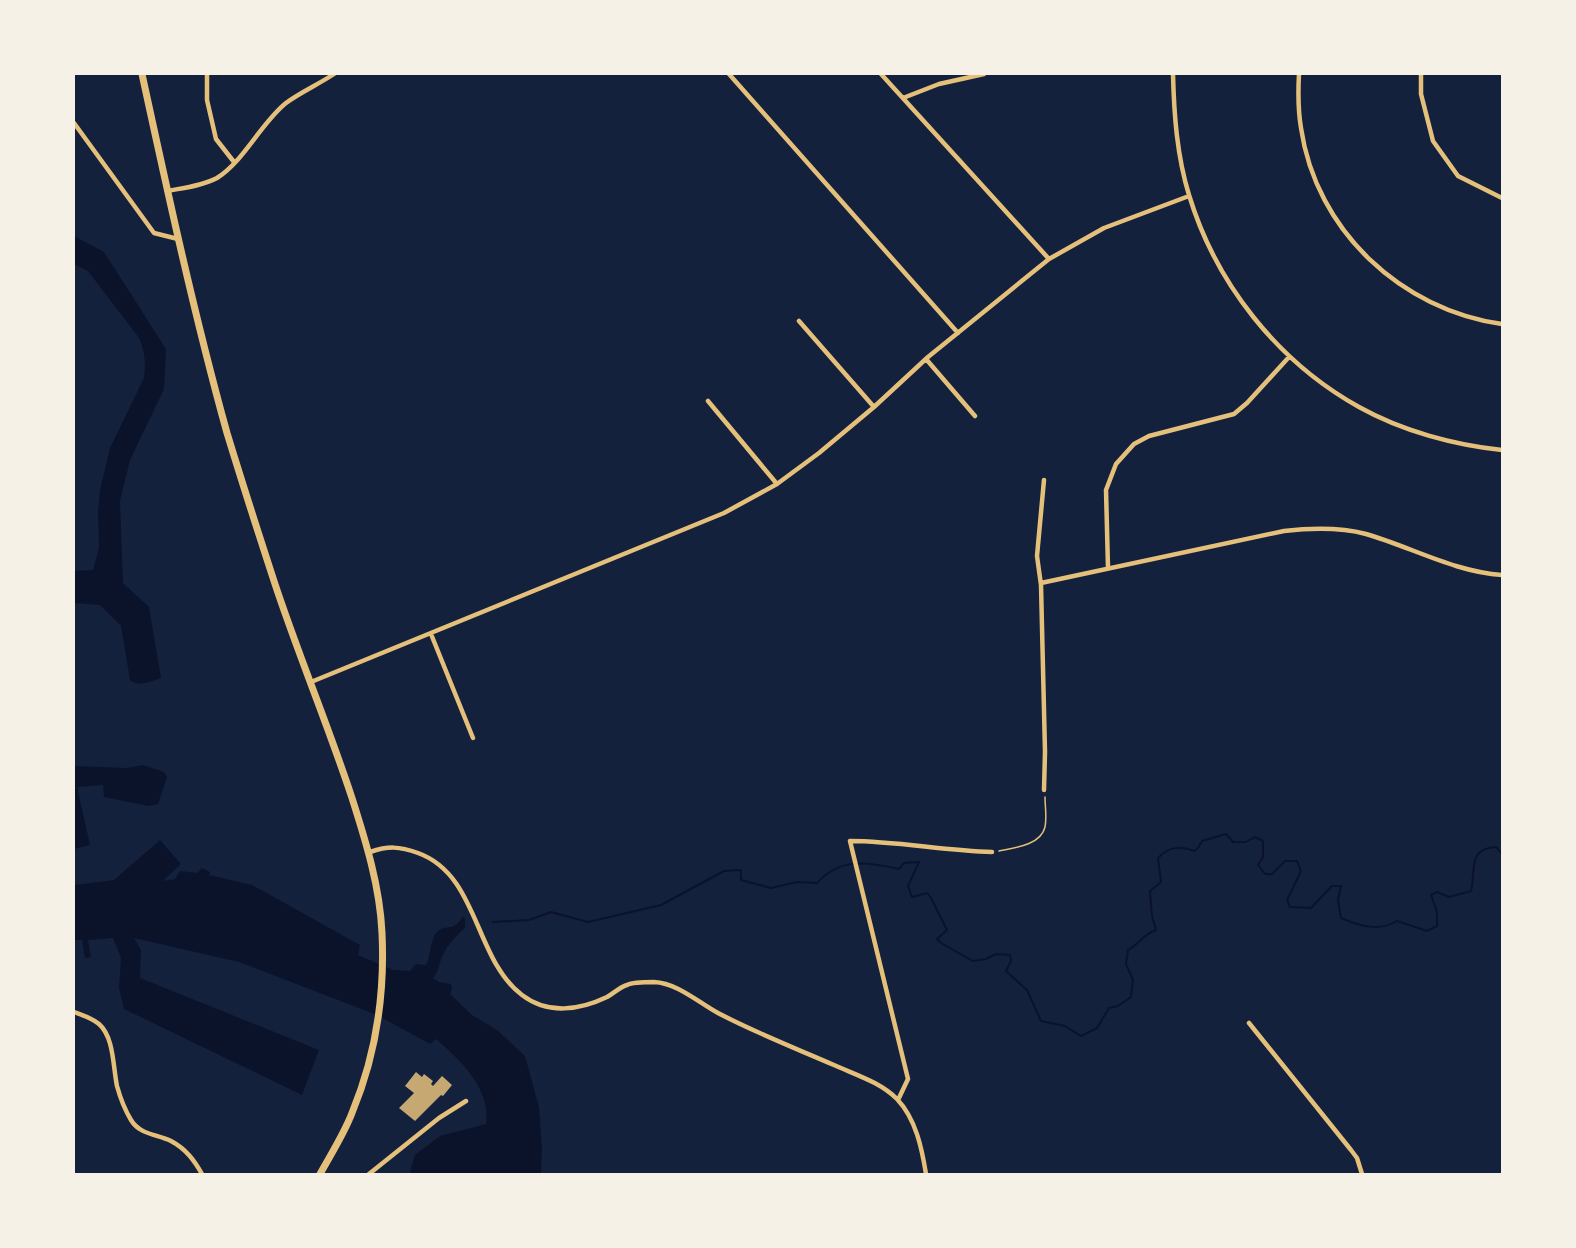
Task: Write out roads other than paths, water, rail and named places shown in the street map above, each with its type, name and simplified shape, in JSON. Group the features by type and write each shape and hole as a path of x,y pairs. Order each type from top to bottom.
{"main road":[{"path":"142,74 178,238 238,470 287,619 342,765 370,852 382,932 381,1008 372,1056 352,1115 320,1174"}],"street":[{"path":"207,74 207,100 216,139 234,162"},
{"path":"167,191 217,178 286,103 317,86 333,74"},
{"path":"729,74 958,333"},
{"path":"880,74 1048,259"},
{"path":"903,98 939,84 984,74"},
{"path":"1173,74 1177,141 1189,196 1204,236 1236,295 1261,328 1289,357 1359,408 1433,437 1503,450"},
{"path":"1299,74 1298,104 1301,130 1313,175 1335,218 1353,243 1400,286 1434,305 1476,321 1503,324"},
{"path":"1421,74 1421,94 1433,141 1458,176 1503,198"},
{"path":"74,123 154,233 178,238"},
{"path":"311,682 724,513 777,484 819,453 926,359 1048,259 1104,228 1189,196"},
{"path":"799,321 874,407"},
{"path":"1108,568 1106,490 1116,464 1134,444 1149,436 1234,414 1247,404 1289,357"},
{"path":"926,359 975,416"},
{"path":"708,401 777,484"},
{"path":"1044,480 1037,556 1041,583 1046,752 1044,790"},
{"path":"1041,583 1284,531 1327,529 1365,534 1470,570 1503,575"},
{"path":"431,634 473,738"},
{"path":"898,1100 908,1079 850,841 893,842 992,852"},
{"path":"370,852 388,846 428,856 439,864 450,875 467,902 493,960 506,981 524,997 547,1008 570,1009 591,1004 628,984 655,982 676,988 746,1028 872,1081 898,1100 913,1124 926,1174"},
{"path":"74,1012 100,1024 108,1039 117,1088 135,1127 181,1148 191,1156 202,1174"},
{"path":"1249,1023 1357,1158 1362,1174"},
{"path":"369,1174 439,1118 466,1101"}],"water":[{"path":"74,236 104,252 166,349 164,389 130,460 120,501 123,583 149,607 161,678 145,683 130,680 121,626 100,605 74,603 74,571 93,570 99,548 100,490 110,448 144,378 145,368 144,353 139,338 88,271 74,264"},
{"path":"143,765 164,772 167,777 158,804 149,806 104,797 103,785 77,787 90,845 74,849 74,766 127,768"},
{"path":"160,840 181,864 163,881 175,879 180,871 197,873 202,868 210,872 209,875 252,885 360,945 358,955 393,970 410,971 416,964 426,965 437,932 465,918 465,928 447,947 433,978 439,982 451,984 450,994 472,1015 497,1030 525,1056 539,1107 541,1174 413,1174 410,1172 415,1155 440,1136 486,1124 484,1098 464,1066 436,1039 430,1044 377,1015 239,962 134,938 141,950 140,978 319,1050 302,1095 124,1009 119,988 121,958 113,938 88,940 91,957 85,958 82,940 74,940 74,885 114,880"}],"waterway":[{"path":"493,922 529,920 551,912 588,922 661,905 724,871 741,870 741,880 771,888 797,882 817,883 835,869 845,865 866,863 899,869 904,863 919,862 908,886 912,897 927,893 931,898 947,930 937,939 973,961 986,959 996,954 1010,955 1011,961 1006,971 1027,990 1041,1021 1065,1026 1081,1036 1097,1028 1109,1008 1118,1006 1131,997 1133,980 1126,964 1128,950 1156,930 1152,916 1150,891 1161,882 1158,858 1171,849 1184,848 1194,851 1202,841 1226,834 1233,842 1246,842 1255,837 1263,841 1263,857 1258,865 1265,874 1272,874 1285,861 1297,861 1301,871 1287,900 1290,907 1311,908 1332,886 1341,886 1338,900 1341,918 1369,927 1383,926 1397,921 1427,931 1437,926 1437,912 1431,895 1437,892 1449,897 1471,891 1474,862 1477,856 1487,848 1496,847 1502,854"}]}
